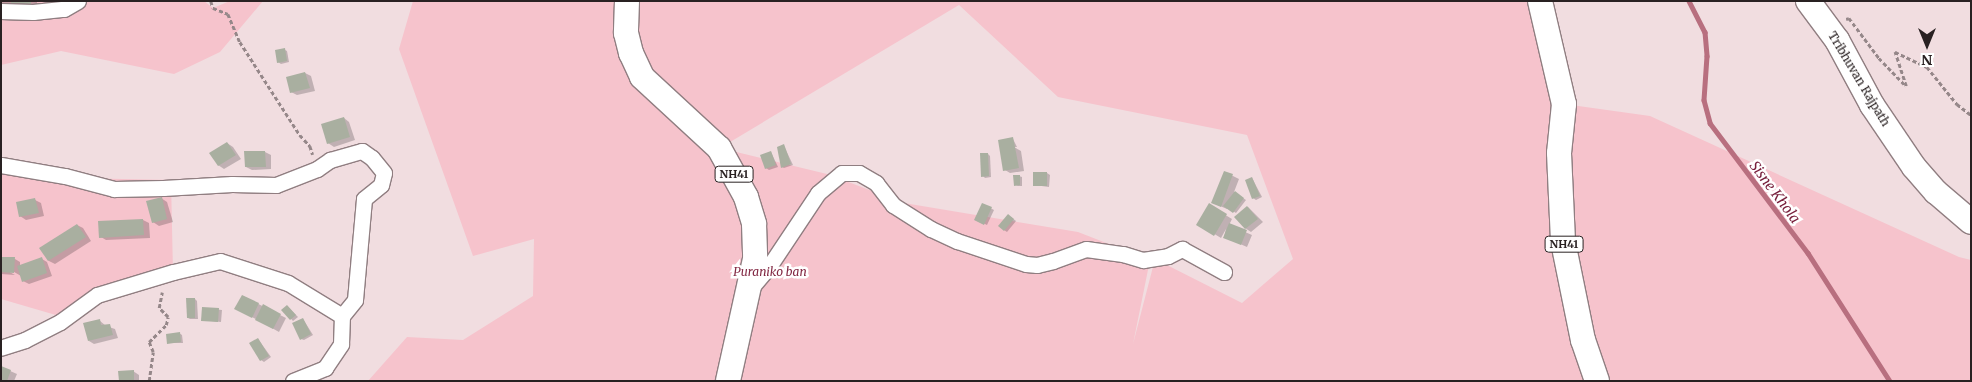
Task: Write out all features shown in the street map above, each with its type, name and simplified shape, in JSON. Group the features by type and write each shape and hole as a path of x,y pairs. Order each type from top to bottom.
{"highway":[{"name":"NH41","path":"627,1 626,33 631,52 642,77 719,148 746,197 754,224 755,260 728,381"},
{"name":"NH41","path":"1540,1 1564,104 1559,153 1563,242 1583,340 1597,381"},
{"name":"Tribhuvan Rajpath","path":"1808,1 1846,55 1872,105 1914,167 1936,192 1971,222"}],"street":[{"path":"1,11 33,12 64,9 78,1"},
{"path":"1,165 65,176 114,189 232,184 276,185 317,169 330,160 362,151 372,158 384,173 381,185 364,199 355,300 342,316 341,344 325,368 293,381"},
{"path":"749,291 768,268 818,193 842,173 859,173 876,183 893,205 931,229 957,241 1026,264 1045,263 1086,249 1123,254 1143,260 1161,258 1182,249 1224,272"},
{"path":"1,348 25,340 60,322 97,295 173,272 220,261 288,284 342,316"}],"path":[{"path":"211,1 213,8 228,14 240,42 300,135 310,146 317,169"},
{"path":"1825,25 1849,18 1879,58 1906,86 1895,52 1927,67 1957,104 1971,115"},
{"path":"149,381 153,352 149,342 166,325 168,317 159,308 160,298 163,289 171,282 173,272"}],"green space":[{"path":"1,1 204,1 213,8 230,1 263,1 220,52 174,74 61,51 1,65"},
{"name":"Puraniko ban","path":"413,1 1532,1 1564,104 1650,116 1959,257 1971,260 1971,381 368,381 407,337 463,340 533,296 534,239 473,256 399,49","holes":["959,5 1058,97 1247,135 1293,259 1242,303 1155,259 1133,344 1150,260 1078,232 904,203 827,174 720,148"]},
{"path":"1,166 74,178 171,180 173,272 97,295 66,318 1,299"}],"building":[{"path":"11,1 31,1 31,4 11,4"},
{"path":"285,48 287,61 277,63 275,50"},
{"path":"305,72 310,88 290,93 286,77"},
{"path":"344,117 350,137 327,144 321,124"},
{"path":"1013,137 1019,168 1003,171 998,140"},
{"path":"227,142 236,155 218,166 209,153"},
{"path":"784,144 791,164 781,168 777,147"},
{"path":"244,151 265,151 266,167 245,167"},
{"path":"771,151 776,165 765,169 760,155"},
{"path":"980,153 988,153 989,176 981,177"},
{"path":"1224,171 1233,174 1221,207 1211,203"},
{"path":"1033,172 1047,172 1047,186 1033,186"},
{"path":"1013,175 1020,175 1020,185 1014,186"},
{"path":"1252,177 1260,196 1252,199 1245,180"},
{"path":"1235,191 1244,198 1233,213 1223,206"},
{"path":"162,197 167,219 152,223 146,201"},
{"path":"35,198 39,213 19,217 16,202"},
{"path":"982,203 992,207 984,225 974,220"},
{"path":"1209,203 1227,214 1214,236 1196,225"},
{"path":"1247,206 1258,219 1245,229 1234,217"},
{"path":"1008,214 1014,219 1004,231 998,226"},
{"path":"143,219 144,235 99,238 98,221"},
{"path":"1229,223 1247,230 1241,245 1223,238"},
{"path":"77,224 86,237 48,261 39,248"},
{"path":"1,257 15,257 14,273 1,272"},
{"path":"42,257 47,273 22,282 17,266"},
{"path":"242,295 259,303 252,318 234,309"},
{"path":"186,298 195,298 195,318 187,318"},
{"path":"263,304 281,314 273,329 255,320"},
{"path":"287,305 296,315 290,320 281,310"},
{"path":"202,307 219,308 218,322 201,321"},
{"path":"303,318 311,334 300,340 292,323"},
{"path":"100,319 101,325 110,324 113,335 88,341 83,323"},
{"path":"180,332 181,342 167,344 166,334"},
{"path":"258,338 269,356 260,361 249,343"},
{"path":"1,366 11,370 7,381 1,381"},
{"path":"134,370 134,381 119,381 118,371"}],"waterway":[{"name":"Sisne Khola","path":"1689,1 1705,32 1707,56 1704,100 1710,123 1808,253 1890,381"}]}
